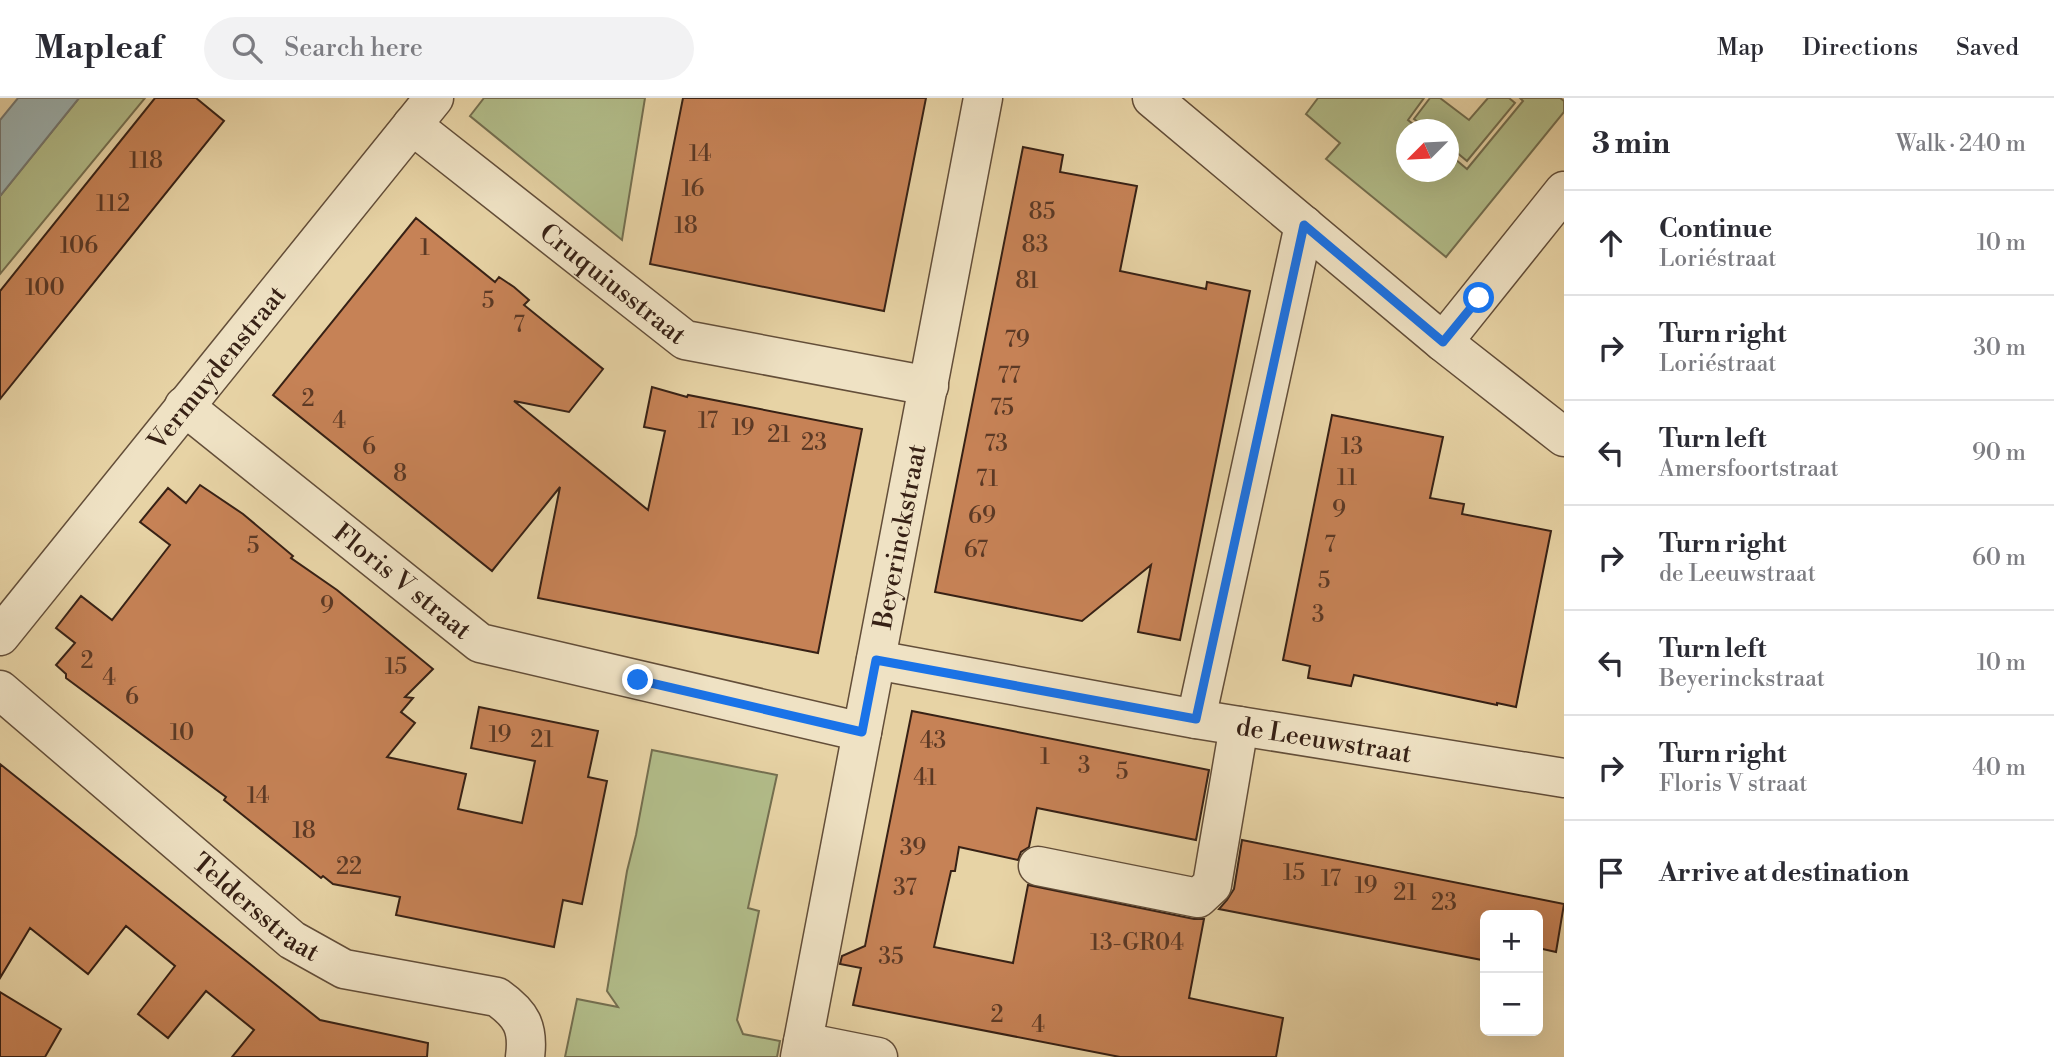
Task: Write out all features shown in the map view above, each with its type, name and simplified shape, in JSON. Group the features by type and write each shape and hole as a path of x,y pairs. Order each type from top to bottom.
{"street":[{"name":"Beyerinckstraat","path":"802,1050 983,98"},
{"path":"1152,98 1443,342 1564,437"},
{"name":"Cruquiusstraat","path":"423,112 685,340 929,386"},
{"name":"Vermuydenstraat","path":"0,636 423,112"},
{"path":"1443,342 1564,191"},
{"path":"1196,719 1304,225"},
{"name":"Floris V straat","path":"184,406 480,643 862,732"},
{"name":"de Leeuwstraat","path":"876,660 1196,719 1564,778"},
{"name":"Teldersstraat","path":"0,690 292,940 344,969 497,997 511,1007 522,1021 527,1037 525,1057"},
{"path":"1038,866 1198,898 1212,885 1239,726"},
{"path":"802,1050 878,1057"}],"green space":[{"path":"79,98 145,98 0,274 0,196"},
{"path":"484,98 645,98 622,240 470,116"},
{"path":"1318,98 1424,98 1409,119 1396,119 1396,182 1459,182 1459,162 1467,169 1523,101 1520,98 1560,98 1564,101 1564,112 1446,257 1326,159 1340,143 1306,114"},
{"path":"1430,98 1440,98 1469,120 1488,98 1509,98 1515,103 1467,161 1459,154 1459,119 1414,119"},
{"path":"652,750 777,775 748,908 759,911 737,1020 743,1034 780,1041 777,1057 565,1057 577,999 618,1007 607,991 627,871"}],"water":[{"path":"18,98 79,98 0,196 0,120"}],"building":[{"path":"155,98 196,98 224,121 0,399 0,291"},
{"path":"683,98 926,98 884,311 650,264"},
{"path":"1023,147 1063,155 1060,172 1137,186 1120,271 1206,289 1207,282 1250,291 1180,640 1138,632 1151,565 1082,621 935,592"},
{"path":"416,218 495,282 499,277 514,287 529,300 524,305 603,369 569,412 514,401 648,510 665,431 644,427 652,387 687,397 688,395 862,429 818,653 538,598 560,487 492,571 273,395"},
{"path":"1332,415 1443,437 1430,498 1464,504 1462,514 1551,531 1516,707 1354,675 1351,686 1308,678 1310,666 1283,660"},
{"path":"200,485 243,514 293,556 291,558 337,590 433,669 405,697 413,698 401,712 415,723 387,757 466,774 458,809 522,823 535,761 471,748 479,707 598,731 588,777 607,781 582,904 563,900 554,947 396,915 400,897 333,884 323,876 321,878 224,800 226,797 66,678 66,674 56,665 75,643 56,628 81,596 112,620 170,545 140,522 168,488 186,503"},
{"path":"912,711 1209,770 1196,840 1037,808 1029,847 1021,852 1018,860 959,847 934,947 1013,963 1028,885 1204,919 1189,998 1283,1018 1276,1057 1120,1057 853,1005 861,968 840,964 842,956 865,946"},
{"path":"0,764 320,1020 428,1043 427,1057 232,1057 254,1030 206,991 168,1038 138,1014 175,966 126,926 88,974 30,928 0,978"},
{"path":"1242,840 1564,904 1556,952 1543,949 1543,910 1480,910 1480,960 1219,909 1234,889"},
{"path":"0,992 61,1029 45,1057 0,1057"}],"route":[{"path":"638,680 862,732 876,660 1196,719 1304,225 1443,342 1479,298"}]}
